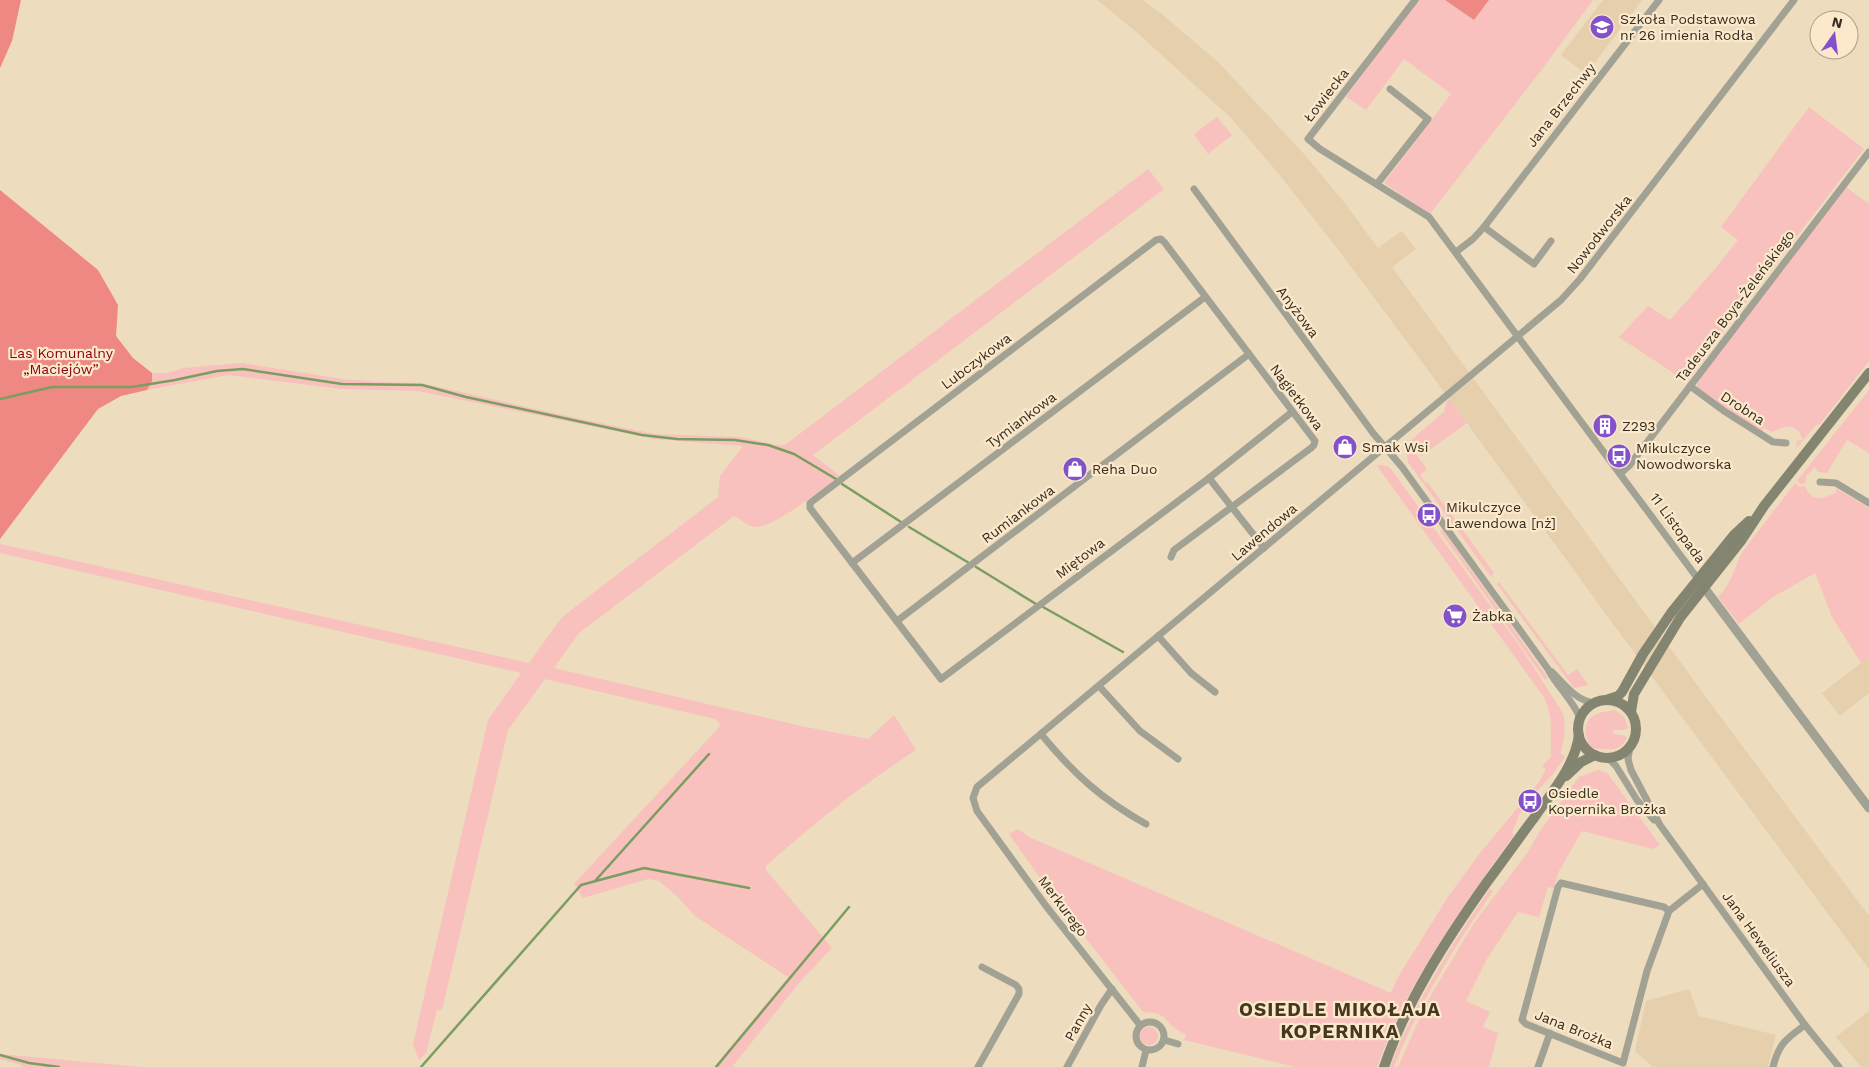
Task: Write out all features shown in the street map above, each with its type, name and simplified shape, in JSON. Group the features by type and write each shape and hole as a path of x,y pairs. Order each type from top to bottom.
{"main road":[{"path":"1384,1067 1411,1005 1444,946 1561,780 1576,748 1580,718 1586,709 1595,703 1618,696 1622,692 1660,627 1741,541 1764,506 1869,373"},
{"path":"1579,735 1584,747 1595,755 1608,758 1623,754 1630,747 1636,737 1637,728 1631,712 1634,694 1701,583"},
{"path":"1606,700 1620,703 1631,712"},
{"path":"1561,780 1581,762 1595,755"}],"street":[{"name":"Łowiecka","path":"1415,0 1308,139 1320,149 1429,217"},
{"name":"Jana Brzechwy","path":"1456,252 1473,239 1484,226 1659,0"},
{"name":"Nowodworska","path":"1385,447 1518,337 1560,300 1580,279 1794,0"},
{"path":"1377,184 1428,119 1390,89"},
{"name":"Tadeusza Boya-Żeleńskiego","path":"1620,474 1629,466 1869,152"},
{"name":"Anyżowa","path":"1194,189 1291,324 1385,447"},
{"name":"11 Listopada","path":"1429,217 1869,808"},
{"path":"1484,226 1534,264 1551,241"},
{"name":"Lubczykowa","path":"897,621 810,508 810,502 1156,240 1161,240 1165,243 1249,354"},
{"name":"Tymiankowa","path":"852,564 1205,296"},
{"name":"Nagietkowa","path":"1171,557 1174,550 1314,445 1315,441 1249,354"},
{"name":"Rumiankowa","path":"897,621 1249,354"},
{"name":"Drobna","path":"1690,386 1767,439 1773,442 1786,443"},
{"name":"Miętowa","path":"897,621 940,679 1209,478 1292,412"},
{"path":"1385,447 1407,474 1548,669 1555,684 1572,702 1580,718"},
{"name":"Lawendowa","path":"973,798 977,787 1385,447"},
{"path":"1209,478 1264,548"},
{"path":"1820,482 1836,483 1869,503"},
{"path":"1158,636 1191,673 1215,692"},
{"path":"1548,669 1578,697 1595,703"},
{"path":"1099,686 1140,731 1178,759"},
{"path":"1041,734 1072,770 1098,794 1146,824"},
{"name":"Jana Heweliusza","path":"1630,747 1628,759 1630,770 1660,825"},
{"name":"Jana Heweliusza","path":"1608,758 1616,766 1637,800 1660,825 1805,1024 1839,1067"},
{"name":"Merkurego","path":"973,798 975,808 1046,906 1140,1025"},
{"name":"Jana Brożka","path":"1561,883 1664,907 1669,911 1647,971 1623,1063 1526,1024 1522,1020 1558,887 1561,883"},
{"path":"1669,911 1703,884"},
{"path":"978,1067 1019,994 1019,989 1016,985 982,967"},
{"name":"Panny","path":"1067,1067 1101,1005 1112,989"},
{"path":"1149,1022 1157,1024 1163,1031 1164,1040 1155,1050 1141,1048 1136,1039 1137,1029 1140,1025 1149,1022"},
{"path":"1773,1067 1780,1046 1805,1024"},
{"path":"1538,1067 1550,1033"},
{"path":"1164,1040 1178,1044"},
{"path":"1142,1067 1146,1050"}],"shaded area":[{"path":"1097,0 1143,0 1219,63 1304,154 1344,202 1378,248 1402,231 1416,249 1392,267 1711,704 1869,916 1869,969 1624,639 1445,393 1340,252 1278,173 1231,118 1134,30"},
{"path":"1418,0 1445,0 1474,20 1489,0 1593,0 1430,214 1384,183 1451,94 1404,59 1366,110 1346,97"},
{"name":"Szkoła Podstawowa nr 26 imienia Rodła","path":"1603,0 1642,0 1586,74 1561,55"},
{"path":"1809,107 1864,149 1714,344 1689,380 1684,380 1619,337 1648,306 1670,320 1714,270 1738,240 1721,227"},
{"path":"1217,117 1232,135 1208,154 1194,134"},
{"path":"1148,169 1164,189 813,455 839,475 832,482 783,516 762,526 754,527 734,516 579,633 554,668 801,726 868,739 894,715 916,750 839,805 766,866 766,870 832,948 799,983 732,1067 714,1067 788,977 695,916 677,896 659,881 648,879 583,898 574,884 721,725 715,719 545,679 508,730 442,1010 437,1010 426,1053 419,1060 413,1044 488,720 521,673 0,553 0,544 529,663 562,617 718,497 720,476 743,446 654,439 418,391 342,389 228,375 147,390 152,381 152,373 168,373 183,368 242,363 342,379 421,383 655,434 741,437 785,445"},
{"path":"1846,187 1869,204 1869,361 1820,424 1816,425 1797,447 1796,447 1797,441 1803,440 1794,428 1786,427 1772,432 1764,428 1762,432 1703,395 1697,387 1697,382"},
{"path":"1869,390 1869,453 1847,440 1827,473 1818,472 1815,467 1807,475 1805,483 1801,484 1797,481"},
{"path":"1449,399 1467,423 1421,456 1410,441 1444,412"},
{"path":"1408,443 1427,469 1420,475 1428,483 1494,573 1491,577 1408,462 1406,446"},
{"path":"1381,465 1391,469 1523,651 1561,710 1565,731 1560,753 1565,757 1519,815 1512,833 1514,835 1437,946 1404,1005 1377,1067 1296,1067 1184,1040 1186,1034 1180,1032 1163,1017 1155,1013 1143,1012 1047,888 1009,834 1018,829 1029,837 1391,993 1398,977 1448,897 1480,853 1539,782 1546,769 1542,766 1551,757 1551,733 1549,710 1543,696 1377,466"},
{"path":"1795,483 1800,487 1805,486 1811,495 1818,498 1836,493 1836,488 1869,508 1869,657 1861,663 1832,617 1815,573 1773,597 1739,624 1718,597 1730,581 1743,551"},
{"path":"1442,529 1548,678 1545,680 1440,531"},
{"path":"1499,582 1568,675 1577,669 1588,685 1574,688 1497,584"},
{"path":"1869,657 1869,693 1840,716 1822,693"},
{"path":"1615,710 1624,717 1628,728 1613,730 1613,734 1627,737 1624,743 1612,749 1592,749 1586,734 1589,719 1599,713"},
{"path":"1598,770 1607,773 1660,845 1653,849 1582,831 1558,873 1554,888 1548,887 1539,917 1518,912 1487,959 1466,1001 1490,1012 1483,1027 1498,1033 1489,1067 1398,1067 1427,1002 1474,923 1528,852 1538,834 1579,777"},
{"path":"1490,889 1493,891 1438,976 1415,1020 1394,1067 1390,1067 1422,997 1461,931"},
{"path":"1689,989 1699,1016 1776,1035 1768,1067 1653,1067 1635,1051 1646,1001"},
{"path":"1869,1011 1869,1067 1861,1067 1836,1037"},
{"path":"1149,1027 1155,1030 1158,1036 1155,1042 1149,1045 1143,1042 1140,1036 1143,1030"},
{"path":"0,1054 141,1067 23,1067 0,1059"}],"green space":[{"path":"0,0 21,0 12,41 0,68"},
{"path":"1445,0 1489,0 1474,20"},
{"name":"Las Komunalny „Maciejów”","path":"0,190 98,270 118,305 116,336 133,358 152,373 152,381 147,390 121,396 98,409 0,539"}],"waterway":[{"path":"0,399 52,387 132,387 217,371 243,369 342,384 422,385 466,397 642,435 677,439 735,440 768,445 794,454 836,479"},
{"path":"842,484 901,522"},
{"path":"909,527 969,563"},
{"path":"976,567 1036,604"},
{"path":"1043,607 1123,652"},
{"path":"595,881 709,754"},
{"path":"421,1067 581,885 644,868 749,888"},
{"path":"716,1067 849,907"},
{"path":"0,1055 29,1063 59,1067"}],"place":[{"name":"Szkoła Podstawowa nr 26 imienia Rodła","path":"1602,27"},
{"name":"Z293","path":"1605,426"},
{"name":"Smak Wsi","path":"1345,447"},
{"name":"Mikulczyce Nowodworska","path":"1619,456"},
{"name":"Reha Duo","path":"1075,469"},
{"name":"Mikulczyce Lawendowa [nż]","path":"1429,515"},
{"name":"Żabka","path":"1455,616"},
{"name":"Osiedle Kopernika Brożka","path":"1530,801"}],"district":[{"name":"OSIEDLE MIKOŁAJA KOPERNIKA","path":"1340,1020"}]}
